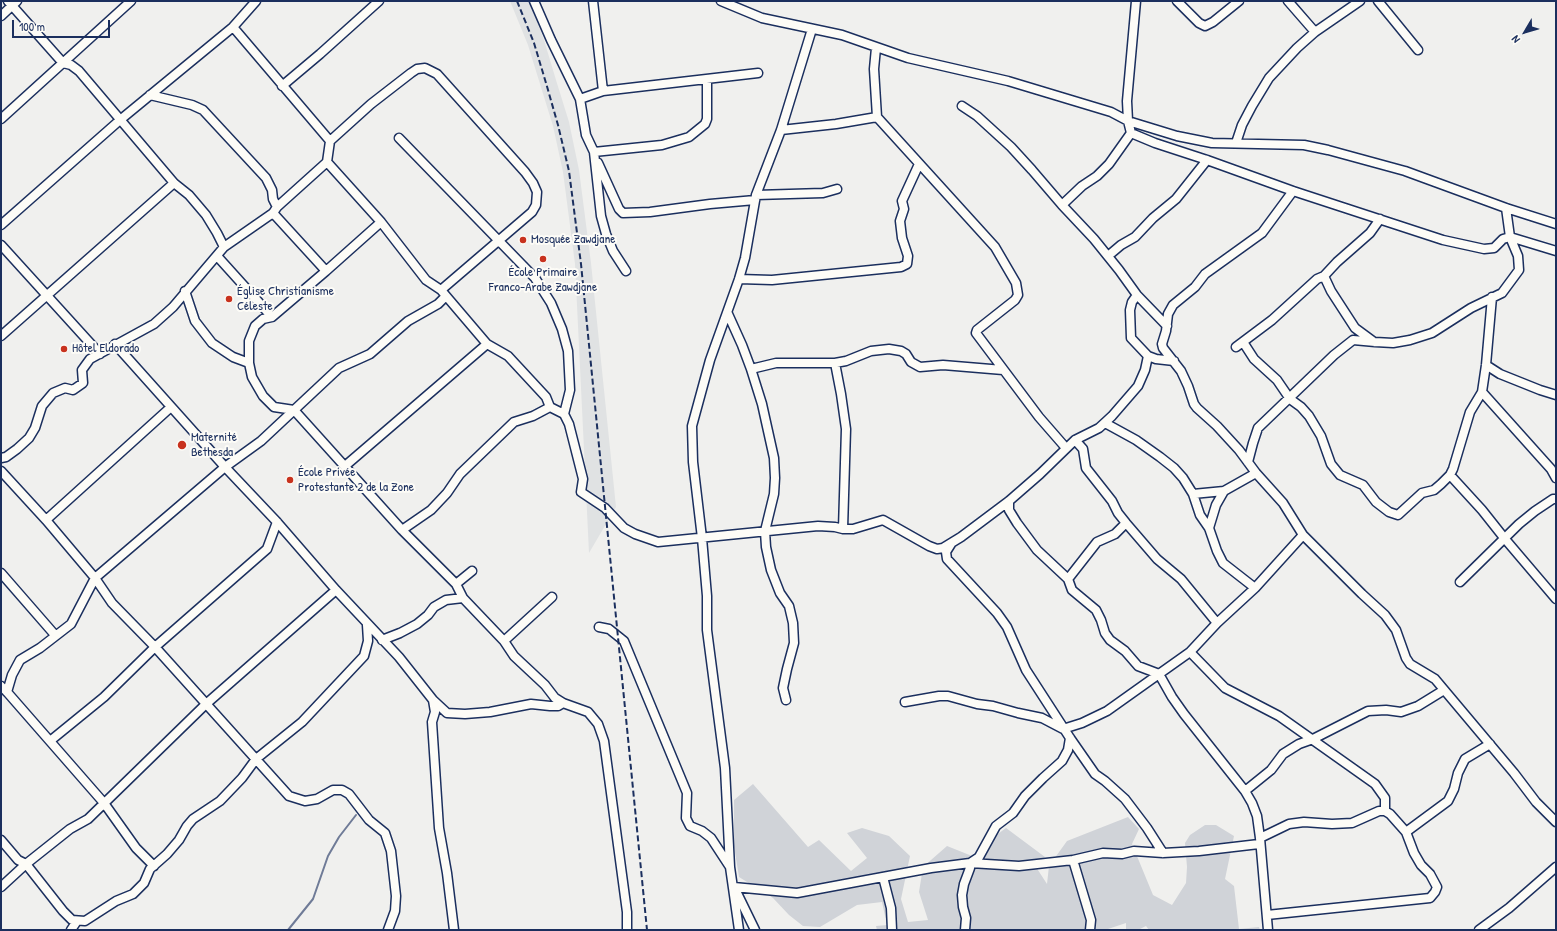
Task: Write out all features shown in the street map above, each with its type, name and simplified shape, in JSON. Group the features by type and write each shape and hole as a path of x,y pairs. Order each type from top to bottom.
{"street":[{"path":"1,119 131,1"},
{"path":"1,225 120,120 233,28 256,1"},
{"path":"282,86 379,1"},
{"path":"534,1 580,99 586,135 594,156 619,209 623,213 650,212 756,198 823,193 837,189"},
{"path":"593,1 603,91"},
{"path":"721,1 762,18 842,35 908,58 1008,81 1111,112 1128,121 1194,140 1212,143 1304,145 1328,150 1405,171 1506,208 1556,224"},
{"path":"1131,133 1128,121 1127,101 1136,1"},
{"path":"1177,1 1199,23 1205,26 1213,22 1239,1"},
{"path":"1288,1 1315,32"},
{"path":"1236,143 1245,119 1269,78 1315,32 1360,1"},
{"path":"1378,1 1418,50"},
{"path":"1,16 12,2 64,63 71,65 79,72 174,183 189,195 206,215 224,247"},
{"path":"233,28 330,141"},
{"path":"740,930 730,867 725,768 707,630 707,596 693,462 692,426 710,360 728,314 745,258 756,198 781,130 812,29"},
{"path":"876,48 874,69 877,117 995,247 1016,283 1018,295 1015,300 977,330 976,333 1039,417 1066,448"},
{"path":"1,458 6,457 29,438 35,428 42,406 53,393 65,388 73,390 83,382 82,370 90,358 154,324 173,307 224,247 275,210 327,162 330,141 371,104 417,69 425,68 437,74 533,182 537,192 536,206 532,212 498,240 444,293 438,304 408,321 370,354 338,368 261,441 225,467 95,578 79,606 76,616 71,624 40,648 20,660 4,689 104,803 136,848 154,866"},
{"path":"580,99 603,91 758,73"},
{"path":"594,156 662,145 689,137 705,124 707,119 707,79"},
{"path":"150,95 192,105 202,110 266,178 272,190 275,210 326,271"},
{"path":"962,106 977,116 1011,147 1062,205 1085,228 1137,295 1166,326"},
{"path":"781,130 836,124 877,117"},
{"path":"1062,205 1109,164 1131,133"},
{"path":"1131,133 1155,143 1443,240 1484,249 1494,248 1503,239 1510,237 1556,251"},
{"path":"399,138 535,278 551,303 557,316 568,351 570,390 564,414"},
{"path":"594,156 601,216 606,234 613,251 626,271"},
{"path":"1108,256 1121,245 1135,237 1153,218 1176,199 1207,160"},
{"path":"327,162 381,222 426,280 444,293 487,344 508,356 546,397 550,407 564,414 570,424 583,479 581,492 605,508 624,528 648,539 658,542 668,542 826,526 853,529 882,520 920,542 937,549 997,614 1007,627 1026,670 1063,729 1095,774 1125,799 1147,828 1163,853"},
{"path":"739,279 772,280 901,267 907,264 908,256 901,234 900,221 904,209 902,201 919,164"},
{"path":"1,336 174,183"},
{"path":"1293,190 1262,233 1205,274 1195,287 1173,305 1168,314 1162,344 1163,348 1181,371 1197,408 1239,450 1256,473 1283,503 1303,535 1362,594 1386,615 1396,630 1406,658 1410,664 1434,679 1490,744 1536,802 1556,822"},
{"path":"1248,462 1258,428 1290,399 1334,355 1353,340 1393,343 1410,340 1432,333 1471,308 1487,301 1492,296 1502,293 1519,270 1518,256 1510,237 1506,208"},
{"path":"1236,347 1283,311 1317,279 1324,276 1341,258 1370,233 1380,218"},
{"path":"381,222 272,317 263,319 255,326 250,342 249,363 252,377 263,396 274,407 294,410 402,530 456,584 463,598 504,641 514,656 545,685 555,698 563,703 588,712 598,724 604,741 627,912 627,930"},
{"path":"1,245 100,354"},
{"path":"217,256 272,317"},
{"path":"1324,276 1331,291 1356,328 1375,342"},
{"path":"185,292 195,321 212,343 233,356 249,363"},
{"path":"1137,295 1132,302 1130,310 1131,338 1148,356 1156,359 1174,361"},
{"path":"1243,342 1254,359 1276,380 1290,399 1301,407 1309,416 1322,436 1331,464 1340,475 1363,485 1376,502 1389,512 1398,515 1422,493 1434,490 1450,475 1470,412 1482,392 1492,296"},
{"path":"728,314 751,369 762,404 774,458 776,478 774,494 765,532 766,547 771,570 780,593 789,606 793,623 794,643 786,669 783,688 786,700"},
{"path":"115,344 225,467 277,522 367,625 399,657 433,700 447,713 465,714 490,712 531,704 558,706 563,703"},
{"path":"346,466 487,344"},
{"path":"751,369 776,363 835,363 846,361 871,351 889,349 901,351 906,354 911,362 920,367 943,365 1003,370"},
{"path":"937,549 952,544 1009,501 1040,474 1075,440 1099,428 1105,423 1138,386 1145,370 1148,356"},
{"path":"835,363 846,430 843,529"},
{"path":"1486,365 1500,374 1556,395"},
{"path":"1482,392 1551,469 1556,478"},
{"path":"46,520 171,407"},
{"path":"402,530 431,510 448,493 460,474 514,422 533,416 550,407"},
{"path":"1105,423 1136,440 1174,468 1183,478 1193,494 1200,515 1209,528 1223,563 1255,588"},
{"path":"1075,440 1083,449 1086,468 1112,501 1126,523 1157,559 1181,579 1217,623"},
{"path":"1,471 46,520 95,578 112,603 155,647 289,796 305,801 317,799 333,790 342,790 349,794 369,820 385,833 391,851 396,896 395,910 388,930"},
{"path":"1193,494 1224,491 1256,473"},
{"path":"1450,475 1482,510 1505,539 1555,596"},
{"path":"1209,528 1216,505 1224,491"},
{"path":"1460,582 1519,524 1535,511 1553,499 1556,499"},
{"path":"1009,501 1009,510 1033,545 1068,579 1072,590 1096,610 1105,633 1110,640 1125,651 1138,666 1159,674 1172,698 1245,791 1257,816 1268,930"},
{"path":"50,741 104,697 155,647 267,549 277,522"},
{"path":"1068,579 1097,542 1115,534 1126,523"},
{"path":"905,702 939,696 948,696 976,704 993,706 1042,718 1063,729 1082,723 1107,710 1190,652 1217,623 1255,588 1303,535"},
{"path":"947,559 946,552 952,544"},
{"path":"456,584 472,571"},
{"path":"1,573 55,635"},
{"path":"1,887 26,864 70,829 88,819 206,704 336,590"},
{"path":"504,641 552,597"},
{"path":"382,640 417,624 428,615 434,607 446,600 463,598"},
{"path":"1,840 18,860 26,864 62,911 72,920 85,921 116,901 132,894 144,883 150,869 179,840 193,819 220,801 242,778 256,759 302,722 364,656 368,641 367,625"},
{"path":"599,627 609,629 624,641 687,793 686,818 690,826 702,831 712,838 730,867"},
{"path":"1190,652 1226,688 1279,716 1374,784 1385,798 1385,811"},
{"path":"1245,791 1271,770 1283,754 1299,744 1313,739 1368,711 1386,710 1401,712 1418,706 1444,690"},
{"path":"433,700 435,712 432,722 439,828 447,873 454,930"},
{"path":"970,863 979,857 996,826 1013,813 1025,796 1042,778 1062,761 1068,750 1070,738"},
{"path":"1406,832 1448,801 1454,789 1458,773 1465,759 1490,744"},
{"path":"734,887 797,893 931,868 970,863 1020,866 1073,860 1103,854 1122,854 1134,851 1163,853 1199,851 1259,841 1289,824 1304,822 1332,824 1352,823 1379,811 1385,811 1390,814 1406,832 1414,853 1437,886 1435,892 1430,898 1267,915"},
{"path":"1073,860 1091,920 1090,930"},
{"path":"965,930 966,918 962,895 964,884 970,868 970,863"},
{"path":"1479,930 1509,908 1556,867"},
{"path":"883,877 891,908 892,930"},
{"path":"734,887 755,930"},
{"path":"71,930 77,921"}],"shaded area":[{"path":"510,1 529,1 544,40 569,122 579,170 591,263 616,507 589,553 575,264 563,172 553,126 528,45"},
{"path":"753,784 808,847 819,840 851,871 867,858 847,833 862,828 889,836 910,856 901,899 908,922 928,920 919,892 923,867 947,846 972,856 990,848 995,836 1006,828 1045,857 1036,867 1047,884 1049,866 1067,841 1128,817 1139,829 1132,844 1153,895 1172,905 1186,883 1187,867 1185,843 1190,835 1205,825 1216,825 1234,836 1225,879 1234,886 1239,929 1259,927 1260,930 1149,930 1146,926 1138,930 1126,930 1126,923 1105,930 877,930 876,926 887,925 882,902 857,905 820,927 803,926 789,915 773,898 739,877 734,846 734,800"}],"waterway":[{"path":"288,930 313,899 328,856 339,837 356,815"}],"railway":[{"path":"517,1 534,43 558,125 569,171 581,264 647,930"}],"place":[{"name":"Mosquée Zawdjane","path":"523,240"},
{"name":"École Primaire Franco-Arabe Zawdjane","path":"543,259"},
{"name":"Église Christianisme Céleste","path":"229,299"},
{"name":"Hôtel Eldorado","path":"64,349"},
{"name":"Maternité Bethesda","path":"182,445"},
{"name":"École Privée Protestante 2 de la Zone","path":"290,480"}]}
